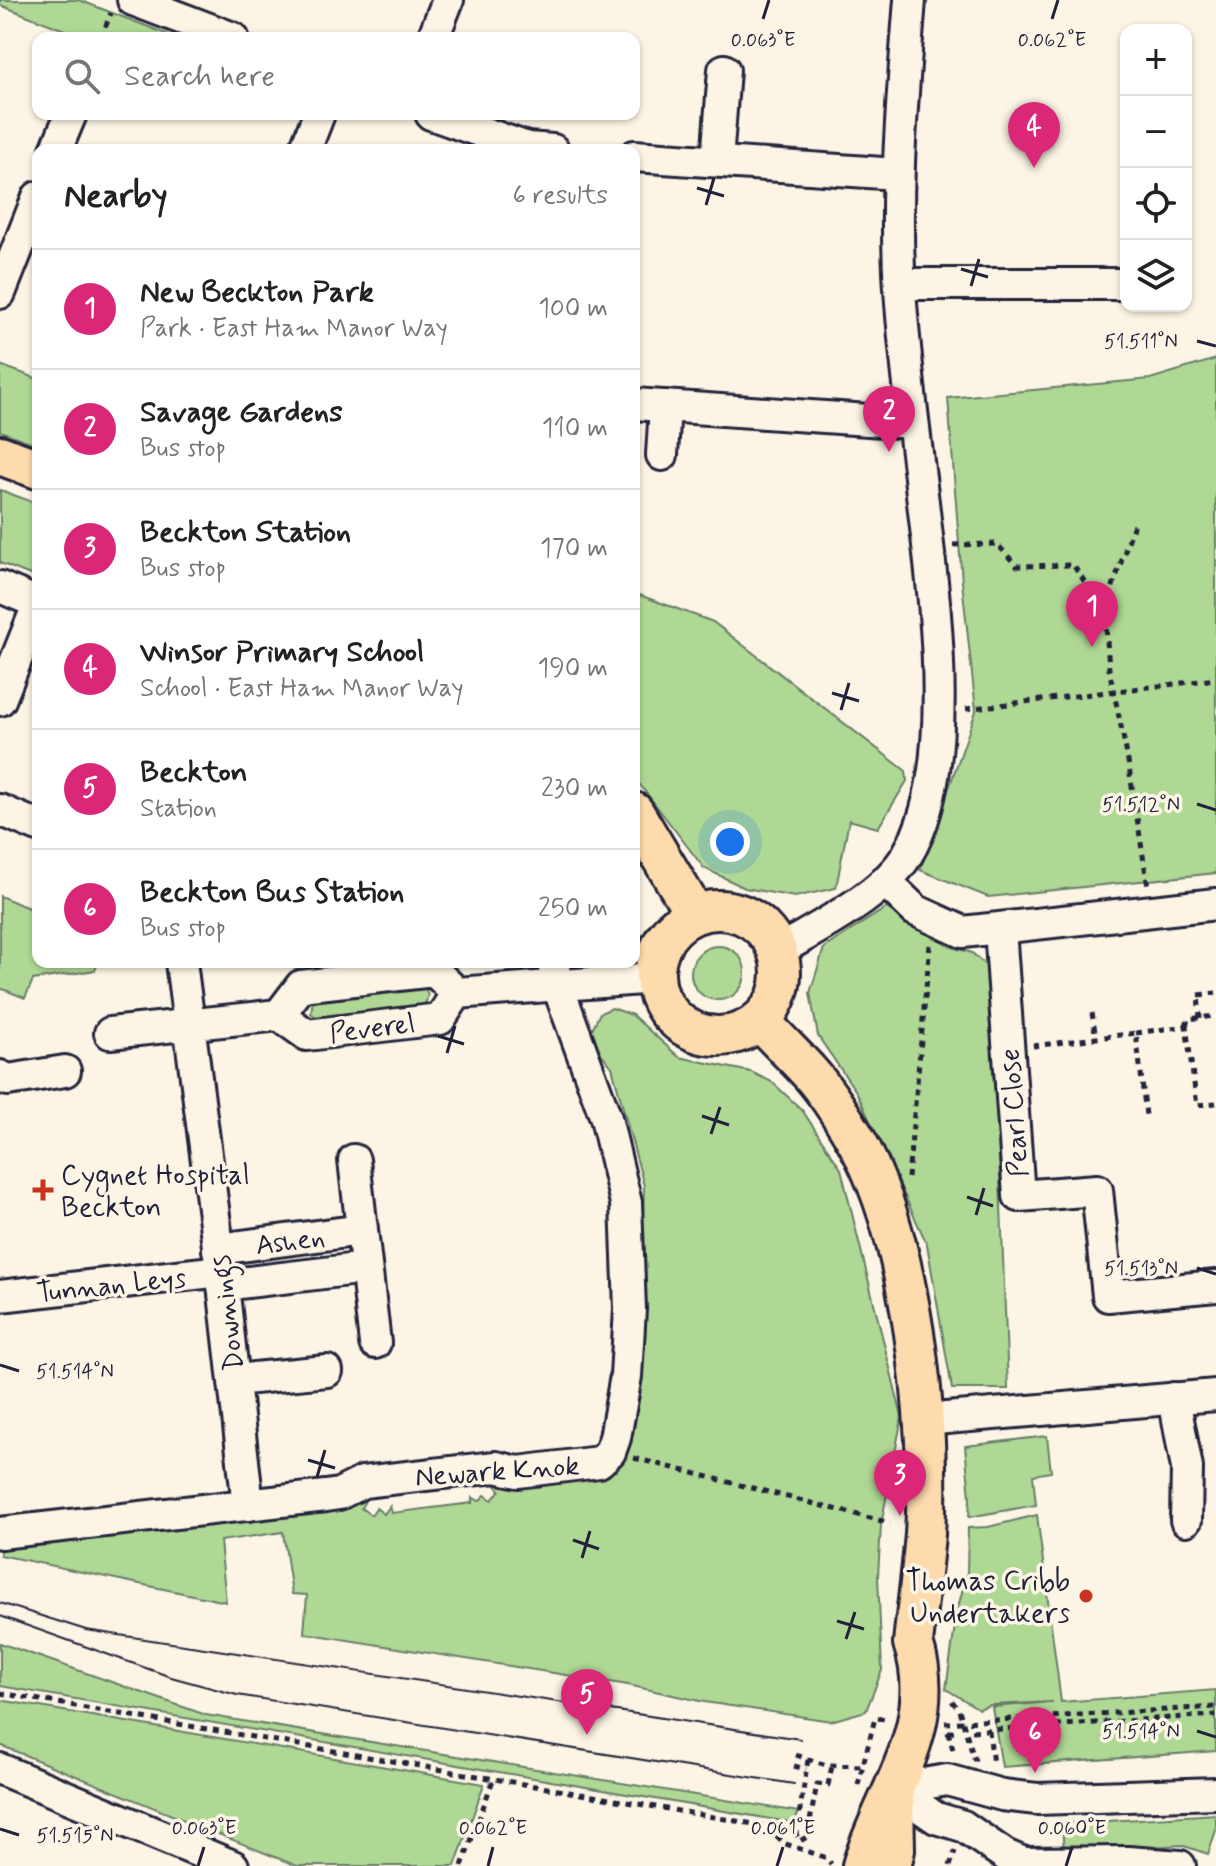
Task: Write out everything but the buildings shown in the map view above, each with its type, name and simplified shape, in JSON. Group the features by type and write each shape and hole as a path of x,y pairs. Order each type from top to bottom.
{"main road":[{"path":"0,455 32,467"},
{"path":"640,822 695,914"},
{"path":"715,910 735,912 753,921 768,934 777,952 781,970 779,989 772,1006 760,1020 740,1033 717,1037 694,1032 674,1019 660,1000 655,978 656,957 664,939 678,924 695,914 715,910"},
{"path":"760,1020 811,1074 855,1139 880,1194 902,1272 923,1420 925,1532 913,1643 919,1659 920,1681 916,1736 868,1845 862,1866"},
{"path":"891,1866 895,1850 894,1789"}],"street":[{"path":"133,0 217,32"},
{"path":"435,32 448,0"},
{"path":"777,952 885,881 907,855 928,804 934,767 938,642 900,284 897,174 910,0"},
{"path":"717,161 724,70"},
{"path":"58,144 68,120"},
{"path":"307,144 317,120"},
{"path":"448,120 516,144"},
{"path":"640,156 897,174"},
{"path":"0,293 30,240"},
{"path":"900,284 1120,284"},
{"path":"640,404 913,423"},
{"path":"662,455 665,406"},
{"path":"0,587 32,601"},
{"path":"0,700 32,619"},
{"path":"0,810 32,823"},
{"path":"885,881 915,910 963,932 1216,904"},
{"name":"Pearl Close","path":"1000,929 1019,1196 1097,1190 1108,1296 1216,1286"},
{"name":"Downings","path":"182,968 248,1505"},
{"name":"Peverel","path":"434,971 457,993 440,1019 307,1035 279,1015 301,986 434,971"},
{"path":"457,993 555,973 655,978"},
{"name":"Newark Knok","path":"1,1528 339,1494 363,1482 496,1467 518,1472 599,1462 610,1452 618,1425 630,1333 626,1203 606,1118 555,973"},
{"path":"110,1033 279,1015"},
{"path":"4,1078 65,1071"},
{"name":"Ashen","path":"354,1160 375,1343"},
{"name":"Ashen","path":"221,1268 362,1230"},
{"name":"Ashen","path":"221,1268 366,1268"},
{"name":"Tunnan Leys","path":"0,1296 221,1268"},
{"path":"234,1380 327,1371"},
{"path":"923,1420 1216,1395"},
{"path":"1174,1398 1187,1468 1186,1520"},
{"path":"0,1769 233,1866"},
{"path":"894,1789 947,1780 1002,1795 1037,1799 1216,1793"},
{"path":"894,1789 936,1818 963,1826 1005,1855 1024,1863 1128,1862 1180,1866"}],"path":[{"path":"103,32 114,0"},
{"path":"1134,524 1105,611 1109,669 1127,755 1148,887"},
{"path":"928,545 996,540 1017,566 1073,565 1105,611"},
{"path":"937,712 1216,679"},
{"path":"1200,1018 1198,995 1216,993"},
{"path":"1092,1013 1096,1038"},
{"path":"1216,1016 1188,1019 1186,1026 1197,1105 1216,1103"},
{"path":"1009,1049 1186,1026"},
{"path":"1136,1033 1146,1115"},
{"path":"610,1452 890,1523"},
{"path":"0,1693 765,1826 783,1843 827,1858 832,1866"},
{"path":"955,1723 1216,1707"},
{"path":"943,1712 954,1753 961,1762"},
{"path":"972,1731 1216,1715"},
{"path":"963,1722 977,1766"},
{"path":"989,1730 994,1775"},
{"path":"948,1732 958,1732"},
{"path":"796,1755 832,1766 862,1766"},
{"path":"808,1760 796,1834 800,1841 807,1837 817,1784 828,1785 832,1766"},
{"path":"794,1766 806,1769"},
{"path":"462,1866 493,1780"}],"green space":[{"path":"0,0 79,0 162,32 70,32 0,5"},
{"path":"1216,359 1216,873 988,897 920,870 976,711 962,582 948,398 1150,379"},
{"path":"0,365 32,377 32,443 0,431"},
{"path":"0,490 32,502 32,576 0,563"},
{"path":"640,595 713,622 906,771 907,781 878,828 849,820 836,888 795,897 745,888 704,868 640,785"},
{"path":"0,896 32,909 32,968 96,968 33,980 25,998 0,988"},
{"path":"886,908 952,947 972,953 989,968 1008,1389 952,1389 927,1244 857,1093 818,1036 810,993 824,948"},
{"path":"718,946 737,954 745,973 737,992 718,1000 699,992 691,973 699,954"},
{"path":"421,983 427,991 427,998 417,1011 322,1022 311,1013 313,999"},
{"path":"612,1008 632,1015 679,1057 751,1072 772,1082 802,1110 841,1169 902,1417 881,1525 878,1576 882,1670 866,1711 831,1721 304,1633 307,1595 292,1594 283,1532 220,1541 226,1602 0,1555 0,1544 364,1496 367,1497 361,1508 371,1515 376,1508 384,1514 390,1506 392,1513 472,1503 472,1497 479,1501 485,1495 492,1500 500,1490 492,1481 519,1482 617,1471 638,1371 644,1186 612,1067 588,1037 600,1013"},
{"path":"1047,1436 1051,1472 1033,1475 1036,1505 969,1517 965,1446"},
{"path":"1037,1515 1061,1702 1216,1690 1216,1751 1002,1767 992,1707 1053,1702 990,1705 979,1709 946,1689 957,1612 967,1572 968,1528 988,1527"},
{"path":"0,1643 206,1715 799,1812 794,1823 0,1686"},
{"path":"0,1700 484,1784 455,1866 297,1866 0,1745"},
{"path":"1216,1814 1216,1830 1208,1854 1181,1845 1064,1853 1062,1824"}],"tram line":[{"path":"0,1603 86,1630 800,1739"},
{"path":"0,1616 171,1677 237,1695 794,1784"}],"place":[{"name":"Winsor Primary School","path":"1034,168"},
{"name":"Savage Gardens","path":"889,452"},
{"name":"New Beckton Park","path":"1092,647"},
{"name":"Cygnet Hospital Beckton","path":"43,1190"},
{"name":"Beckton Station","path":"900,1516"},
{"name":"Thomas Cribb Undertakers","path":"1086,1596"},
{"name":"Beckton","path":"587,1735"},
{"name":"Beckton Bus Station","path":"1035,1773"}]}
